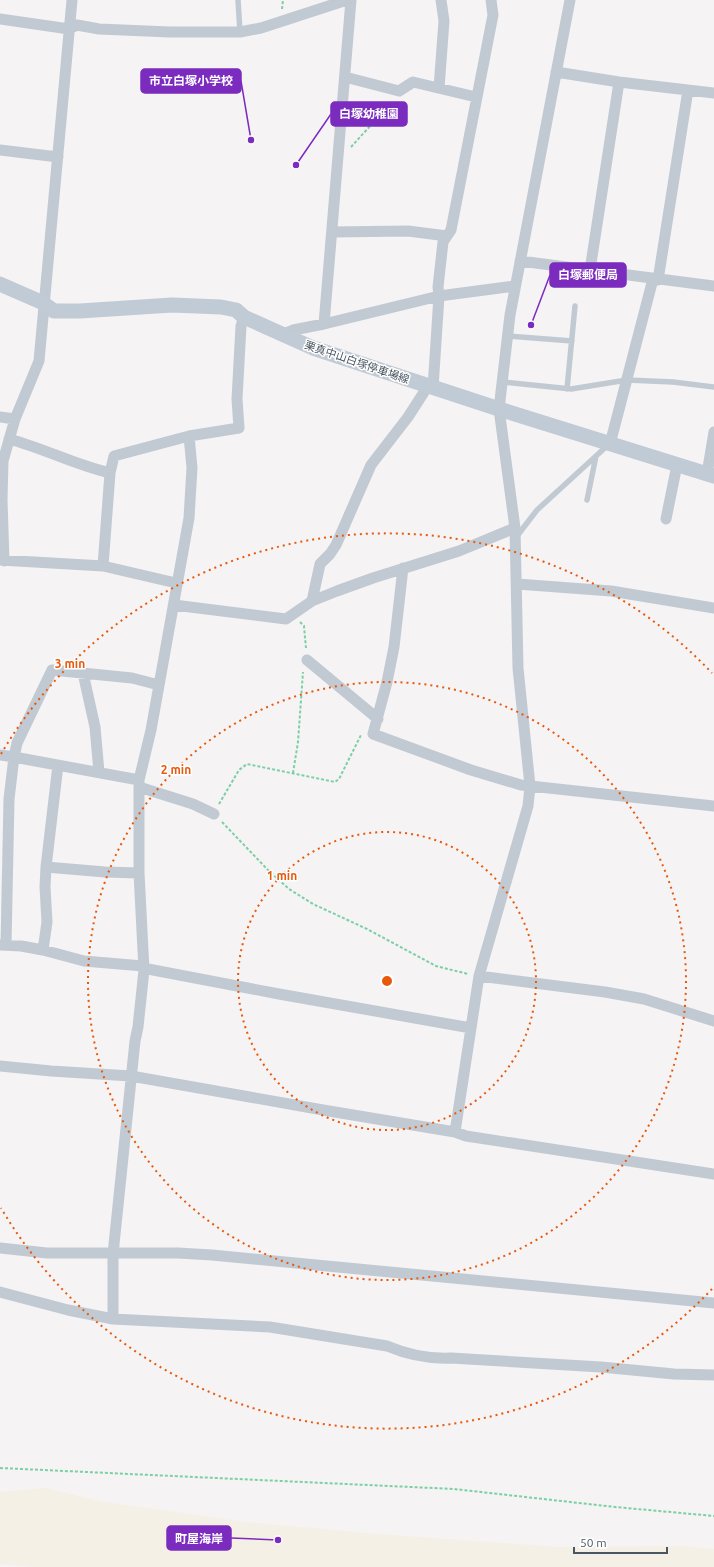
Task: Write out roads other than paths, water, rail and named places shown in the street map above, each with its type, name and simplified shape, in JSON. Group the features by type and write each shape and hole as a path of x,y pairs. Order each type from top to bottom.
{"main road":[{"name":"栗真中山白塚停車場線","path":"0,284 45,304 54,311 172,305 221,307 236,310 244,317 313,348 430,387 711,475"}],"street":[{"path":"72,0 39,362 15,419 3,461 2,561 103,566 176,583"},
{"path":"0,19 69,29 77,25 99,29 170,32 240,32 261,28 317,5 348,0"},
{"path":"324,324 351,0"},
{"path":"439,88 444,21 441,0"},
{"path":"312,601 320,564 330,554 336,545 371,465 430,387 439,296 438,287 444,242 451,230 493,15 491,0"},
{"path":"455,1132 479,976 528,806 530,786 518,668 515,533 499,409 507,336 515,286 570,0"},
{"path":"556,72 619,82 714,93"},
{"path":"345,77 399,91 413,82 476,97"},
{"path":"590,270 619,82"},
{"path":"610,444 626,380 655,279 688,90"},
{"path":"0,150 58,157"},
{"path":"332,232 408,231 447,236"},
{"path":"520,261 714,286"},
{"path":"283,334 293,330 439,296 515,286"},
{"path":"103,566 110,473 114,456 188,436 239,428 237,399 241,326 244,317"},
{"path":"0,417 15,419"},
{"path":"711,475 714,432"},
{"path":"114,1319 113,1254 131,1076 144,968 139,873 139,784 151,730 174,605 176,583 189,518 192,468 188,436"},
{"path":"9,438 93,469 110,473"},
{"path":"666,519 677,465"},
{"path":"174,605 286,619 312,601 337,591 403,568 515,533"},
{"path":"403,568 394,647 378,719 373,734 471,770 521,785 714,806"},
{"path":"517,584 612,591 714,608"},
{"path":"307,660 378,719"},
{"path":"159,685 132,678 52,670 17,743 14,757 9,800 3,945 43,950 84,961 148,968 278,994 471,1028"},
{"path":"83,672 95,727 99,772"},
{"path":"0,755 99,772 139,784 193,804 214,814"},
{"path":"43,950 47,922 45,888 46,867 58,765"},
{"path":"46,867 139,873"},
{"path":"479,976 644,999 714,1021"},
{"path":"0,1066 131,1076 455,1132 466,1136 714,1174"},
{"path":"0,1248 47,1253 178,1253 212,1255 714,1303"},
{"path":"0,1292 68,1310 114,1319 270,1327 387,1346 396,1350 436,1359 451,1358 601,1367 674,1374 714,1375"}],"lane":[{"path":"238,0 240,32"},
{"path":"567,389 575,306"},
{"path":"507,336 572,341"},
{"path":"502,382 567,389 626,380 673,382 714,387"},
{"path":"515,533 537,510 610,444"},
{"path":"587,500 596,456"}],"place":[{"name":"市立白塚小学校","path":"251,140"},
{"name":"白塚幼稚園","path":"296,165"},
{"name":"白塚郵便局","path":"531,325"},
{"name":"町屋海岸","path":"278,1540"}]}
